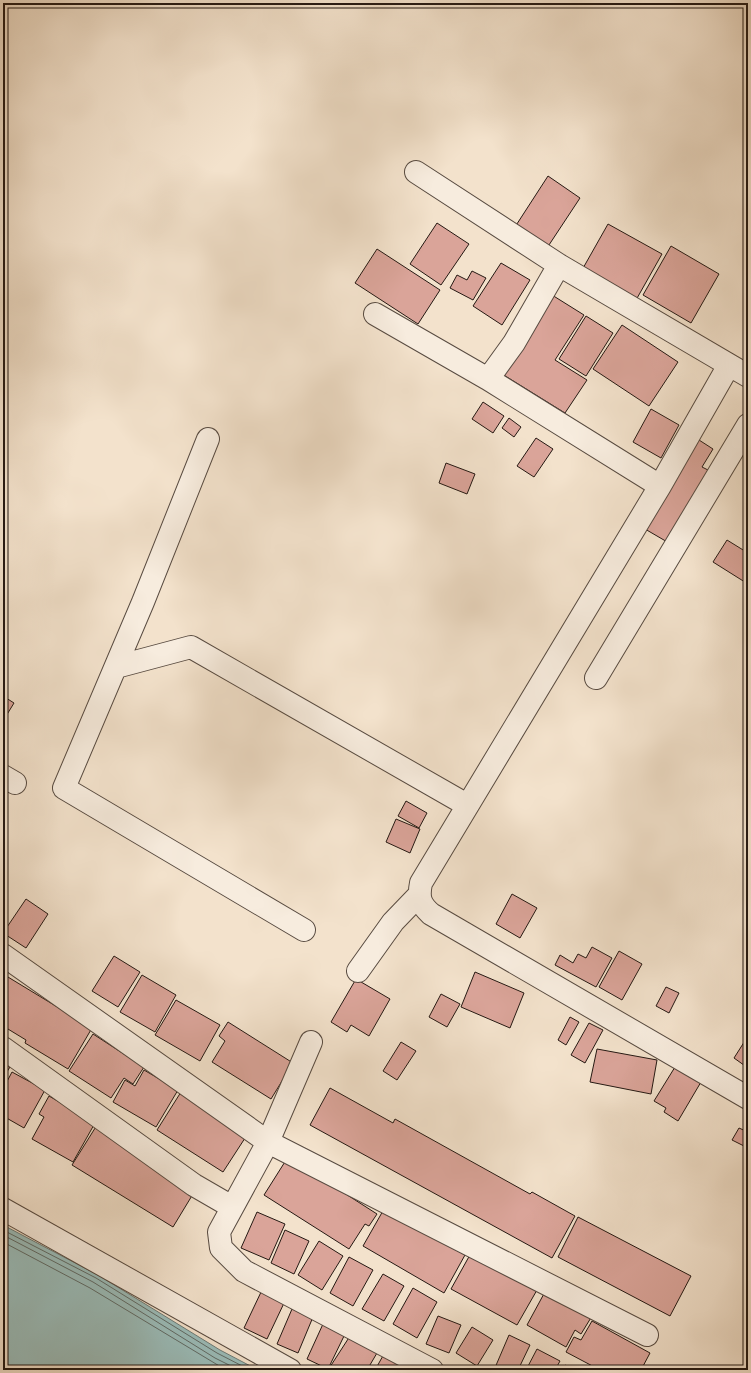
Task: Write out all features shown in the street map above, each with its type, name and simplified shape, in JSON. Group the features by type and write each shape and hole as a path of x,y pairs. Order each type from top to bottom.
{"street":[{"path":"416,172 559,265 748,376"},
{"path":"488,379 514,343 559,265"},
{"path":"375,314 488,379 660,486"},
{"path":"358,971 393,922 418,896 421,883 660,486 728,365"},
{"path":"596,678 748,425"},
{"path":"208,439 116,667 64,788 304,930"},
{"path":"116,667 191,647 467,805"},
{"path":"418,896 423,906 431,914 748,1098"},
{"path":"3,955 268,1142 647,1335"},
{"path":"311,1042 268,1142 219,1232 221,1248 244,1271 432,1370"},
{"path":"3,1048 194,1185 232,1207"},
{"path":"3,1209 290,1370"}],"water":[{"path":"3,1225 98,1275 220,1350 258,1370 3,1370"}],"building":[{"path":"548,176 580,198 545,251 513,230"},
{"path":"437,223 469,244 441,285 410,264"},
{"path":"608,224 662,254 636,300 582,270"},
{"path":"671,246 719,274 691,323 643,295"},
{"path":"377,249 440,290 418,324 355,283"},
{"path":"501,263 530,280 502,325 473,306"},
{"path":"472,271 486,278 473,300 450,288 457,275 467,280"},
{"path":"552,295 584,315 555,360 587,380 565,413 502,374"},
{"path":"586,316 613,333 586,376 559,359"},
{"path":"622,325 678,362 649,406 593,369"},
{"path":"483,402 504,416 493,433 472,419"},
{"path":"651,409 679,425 661,458 633,442"},
{"path":"509,418 521,427 514,437 502,428"},
{"path":"536,438 553,449 534,477 517,466"},
{"path":"699,440 713,449 702,467 712,472 669,543 645,529"},
{"path":"446,463 475,474 467,494 439,483"},
{"path":"727,540 748,553 748,584 713,562"},
{"path":"3,696 14,703 3,721"},
{"path":"406,801 427,813 419,828 398,816"},
{"path":"396,819 420,829 410,853 386,842"},
{"path":"512,894 537,908 520,938 496,924"},
{"path":"26,899 48,914 26,948 3,933"},
{"path":"592,947 612,958 596,987 555,965 560,955 573,963 578,954 586,958"},
{"path":"619,951 642,964 622,1000 599,987"},
{"path":"114,956 140,972 118,1007 92,991"},
{"path":"475,972 524,993 510,1028 461,1007"},
{"path":"3,974 92,1028 68,1069 25,1043 26,1040 3,1026"},
{"path":"142,975 176,995 155,1032 120,1012"},
{"path":"356,979 390,999 369,1036 351,1025 347,1032 331,1022"},
{"path":"666,987 679,993 669,1013 656,1006"},
{"path":"441,994 460,1004 447,1027 429,1017"},
{"path":"176,1000 220,1025 200,1061 155,1035"},
{"path":"570,1017 579,1022 566,1045 558,1040"},
{"path":"228,1022 293,1063 271,1099 212,1062 225,1041 219,1036"},
{"path":"589,1023 603,1030 585,1063 571,1055"},
{"path":"93,1034 144,1067 133,1084 124,1078 111,1098 69,1071"},
{"path":"748,1036 748,1068 734,1058"},
{"path":"401,1042 416,1051 397,1080 383,1071"},
{"path":"597,1049 657,1060 651,1094 590,1082"},
{"path":"3,1062 10,1067 3,1078"},
{"path":"675,1067 701,1082 678,1121 664,1112 666,1108 654,1101"},
{"path":"144,1070 178,1090 156,1127 113,1102 125,1080 135,1086"},
{"path":"12,1072 45,1090 24,1128 3,1116 3,1089"},
{"path":"330,1088 393,1123 395,1119 530,1194 532,1192 575,1216 552,1258 310,1125"},
{"path":"181,1092 247,1135 223,1172 157,1130"},
{"path":"49,1096 95,1123 73,1162 32,1139 44,1117 39,1114"},
{"path":"97,1125 196,1189 173,1227 72,1165"},
{"path":"739,1128 748,1132 748,1148 732,1140"},
{"path":"288,1157 377,1214 369,1226 365,1224 349,1249 264,1195"},
{"path":"384,1209 465,1255 444,1293 363,1246"},
{"path":"257,1212 285,1224 269,1260 241,1248"},
{"path":"578,1217 691,1276 670,1316 558,1257"},
{"path":"285,1230 309,1241 294,1274 271,1263"},
{"path":"319,1241 343,1256 322,1290 298,1275"},
{"path":"471,1253 537,1290 517,1325 451,1289"},
{"path":"349,1257 373,1270 353,1306 330,1293"},
{"path":"383,1274 404,1286 384,1321 362,1309"},
{"path":"413,1288 437,1302 417,1338 393,1324"},
{"path":"262,1290 285,1301 267,1339 244,1328"},
{"path":"546,1290 592,1316 581,1334 575,1330 566,1347 527,1325"},
{"path":"292,1309 313,1317 298,1353 277,1344"},
{"path":"438,1316 461,1325 449,1353 426,1344"},
{"path":"592,1321 650,1353 641,1370 600,1370 566,1352 574,1337 581,1340"},
{"path":"323,1324 345,1334 328,1369 307,1359"},
{"path":"472,1327 493,1340 477,1366 456,1353"},
{"path":"509,1335 530,1345 518,1370 494,1370"},
{"path":"350,1336 377,1353 367,1370 328,1370"},
{"path":"537,1349 560,1361 555,1370 526,1370"},
{"path":"384,1354 407,1366 405,1370 375,1370"},
{"path":"565,1365 574,1370 563,1370"}]}
